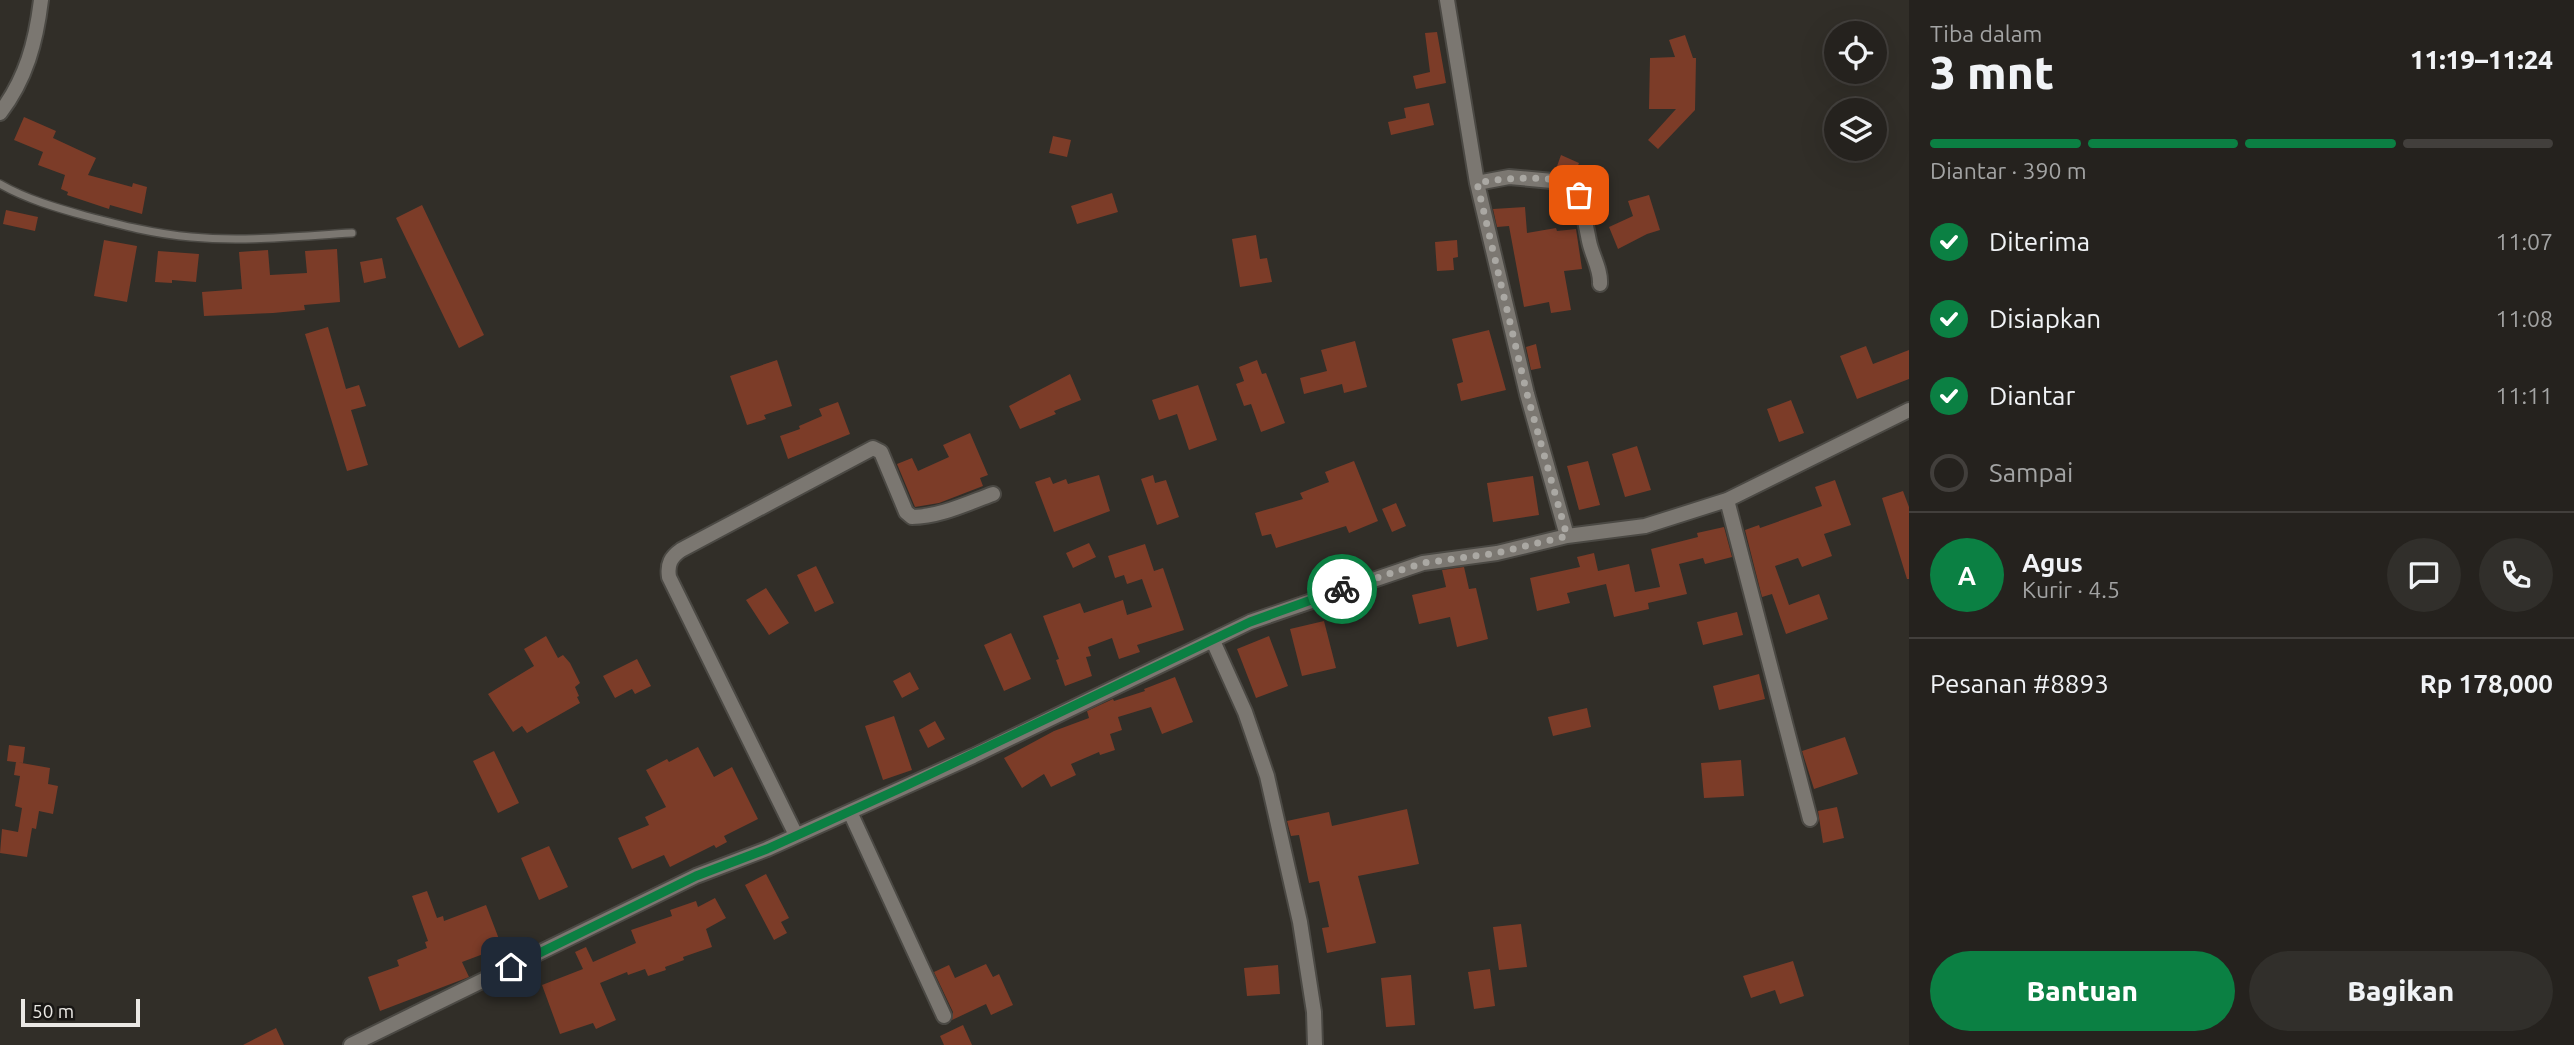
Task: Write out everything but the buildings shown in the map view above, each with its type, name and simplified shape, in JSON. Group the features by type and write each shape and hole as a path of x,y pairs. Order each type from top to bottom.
{"street":[{"path":"0,113 14,95 26,69 34,43 41,0"},
{"path":"1447,0 1477,183 1527,394 1567,536"},
{"path":"1477,183 1509,177 1574,183 1586,217 1589,242 1601,276 1600,284"},
{"path":"351,1045 696,876 850,812 1250,622 1423,563 1497,553 1567,536 1645,526 1727,500 1909,410"},
{"path":"796,835 669,577 668,567 672,556 873,448 881,452 906,512 912,517 922,517 993,494"},
{"path":"1727,500 1810,819"},
{"path":"1213,640 1245,712 1267,776 1300,922 1314,1012 1315,1045"},
{"path":"850,812 944,1016"}],"lane":[{"path":"0,184 84,216 129,228 190,237 250,239 352,233"}],"way so far":[{"path":"1342,589 1423,563 1497,553 1567,536 1527,394 1477,183 1509,177 1552,179 1574,183 1579,195"}],"route":[{"path":"511,967 696,876 767,849 850,812 1250,622 1342,589"}]}
